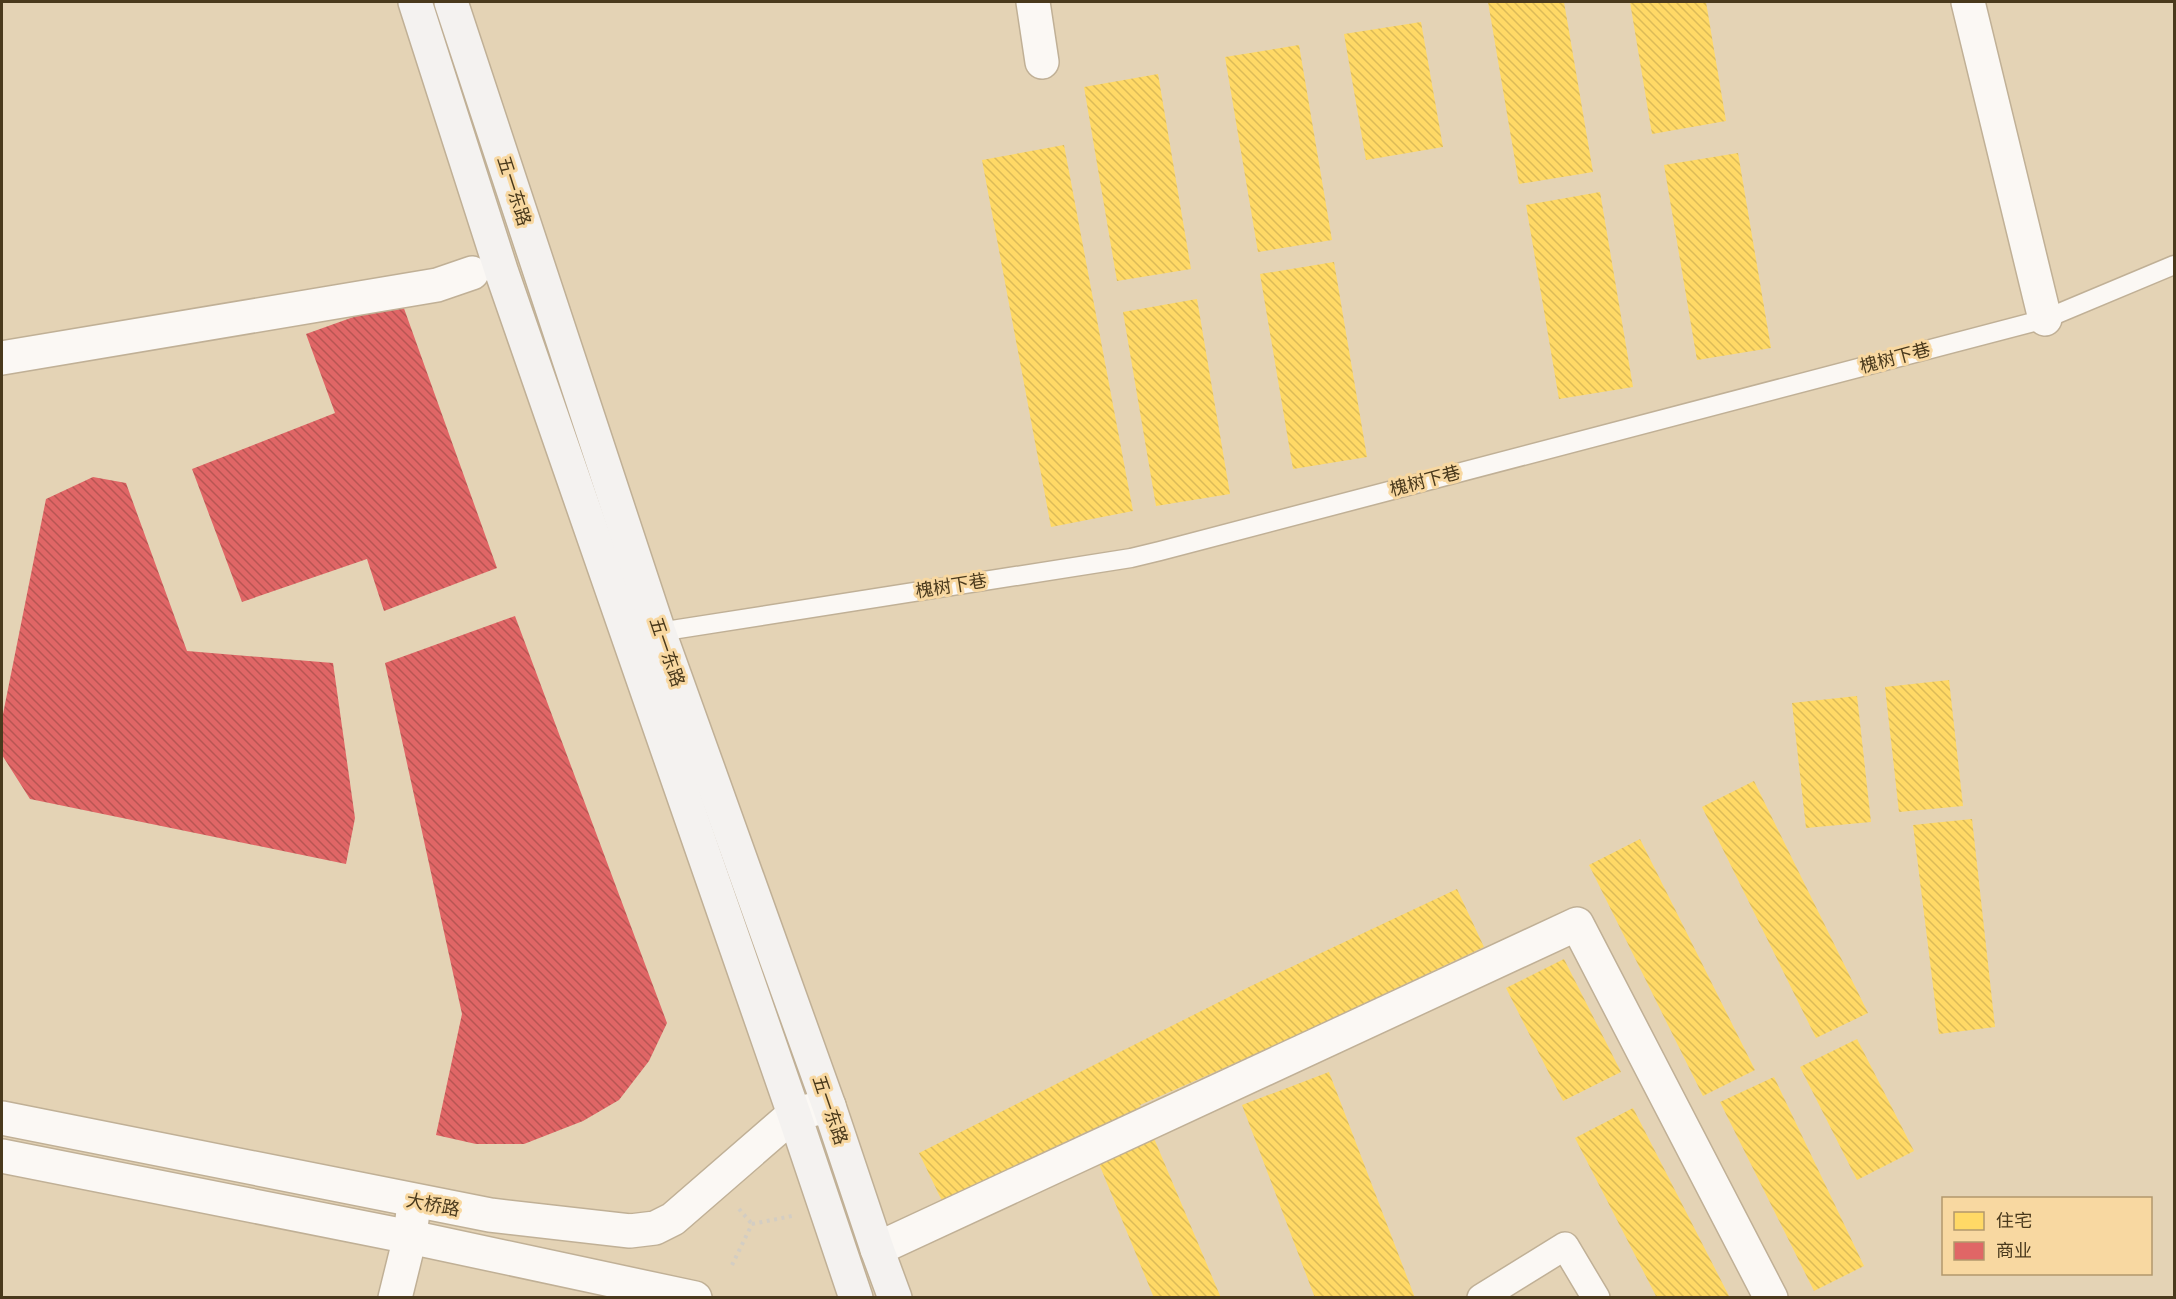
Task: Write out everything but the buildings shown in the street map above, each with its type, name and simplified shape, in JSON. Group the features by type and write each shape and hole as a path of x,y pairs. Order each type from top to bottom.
{"main road":[{"name":"五一东路","path":"415,2 502,273 856,1298"},
{"name":"五一东路","path":"451,2 659,632 829,1106 895,1298"}],"street":[{"path":"1033,2 1042,62"},
{"path":"1968,2 2046,319"},
{"path":"2,358 437,285 472,273"},
{"path":"877,1249 1577,924 1771,1298"},
{"name":"大桥路","path":"2,1118 414,1202 490,1215 630,1231 655,1228 673,1219 794,1114 829,1106"},
{"name":"大桥路","path":"2,1156 410,1237 695,1298"},
{"path":"395,1298 410,1237 414,1202"},
{"path":"1481,1298 1565,1245 1596,1298"}],"lane":[{"name":"槐树下巷","path":"659,632 1131,558 2046,319 2175,265"}],"path":[{"path":"738,1207 752,1224"},
{"path":"752,1224 792,1216"},
{"path":"732,1265 752,1224"}]}
